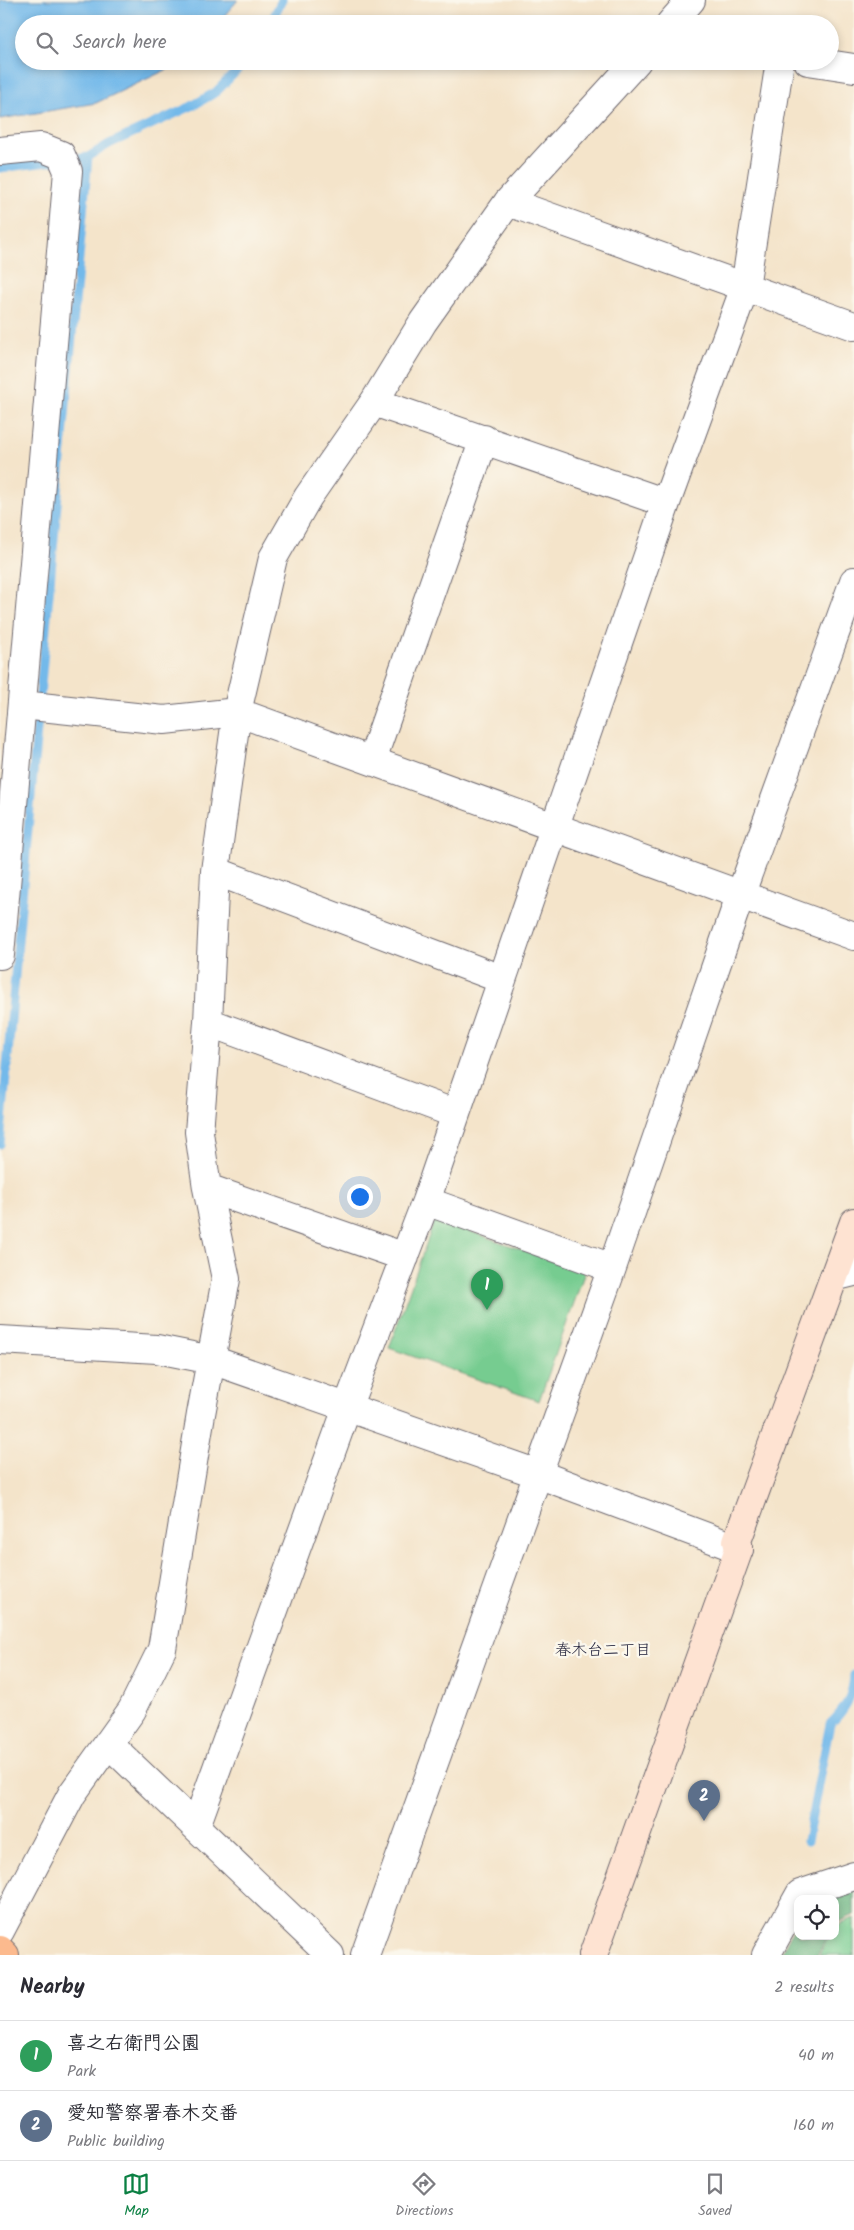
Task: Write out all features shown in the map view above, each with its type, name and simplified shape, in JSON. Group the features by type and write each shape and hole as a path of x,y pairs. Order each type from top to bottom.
{"main road":[{"path":"0,1950 5,1955"}],"street":[{"path":"678,15 691,0"},
{"path":"839,66 854,68"},
{"path":"0,1931 72,1794 132,1710 162,1649 226,1279 207,1188 199,1132 208,1022 215,871 237,712 273,558 308,497 374,402 423,322 508,202 628,70"},
{"path":"196,1826 347,1408 426,1201 666,503 745,287 779,70"},
{"path":"0,151 41,147 61,155 68,171 0,955"},
{"path":"508,202 854,326"},
{"path":"374,402 666,503"},
{"path":"372,760 484,439"},
{"path":"366,1955 612,1268 740,896 854,581"},
{"path":"22,705 164,720 237,712 854,936"},
{"path":"215,871 502,980"},
{"path":"208,1022 456,1114"},
{"path":"207,1188 405,1257"},
{"path":"426,1201 612,1268"},
{"path":"593,1955 739,1549 737,1541 844,1274 854,1222"},
{"path":"0,1340 157,1349 212,1360 538,1474 739,1549"},
{"path":"108,1743 330,1955"},
{"path":"766,1955 800,1894 854,1876"}],"green space":[{"path":"435,1219 585,1272 539,1401 389,1348"},
{"path":"854,1891 854,1915 839,1923 839,1895 836,1895"},
{"path":"854,1918 854,1955 819,1955 827,1940 839,1940 839,1926"},
{"path":"794,1928 794,1940 826,1940 817,1955 780,1955"}],"water":[{"path":"0,0 238,0 225,15 15,15 15,70 166,70 96,103 0,119"}],"waterway":[{"path":"274,15 282,0"},
{"path":"67,160 88,157 109,144 192,106 216,92 237,70"},
{"path":"0,1144 88,157"},
{"path":"0,168 55,161"},
{"path":"807,1841 830,1724 840,1713 850,1696 854,1675"}],"place":[{"name":"喜之右衛門公園","path":"487,1310"},
{"name":"愛知警察署春木交番","path":"704,1821"}],"district":[{"name":"春木台二丁目","path":"603,1650"}]}
